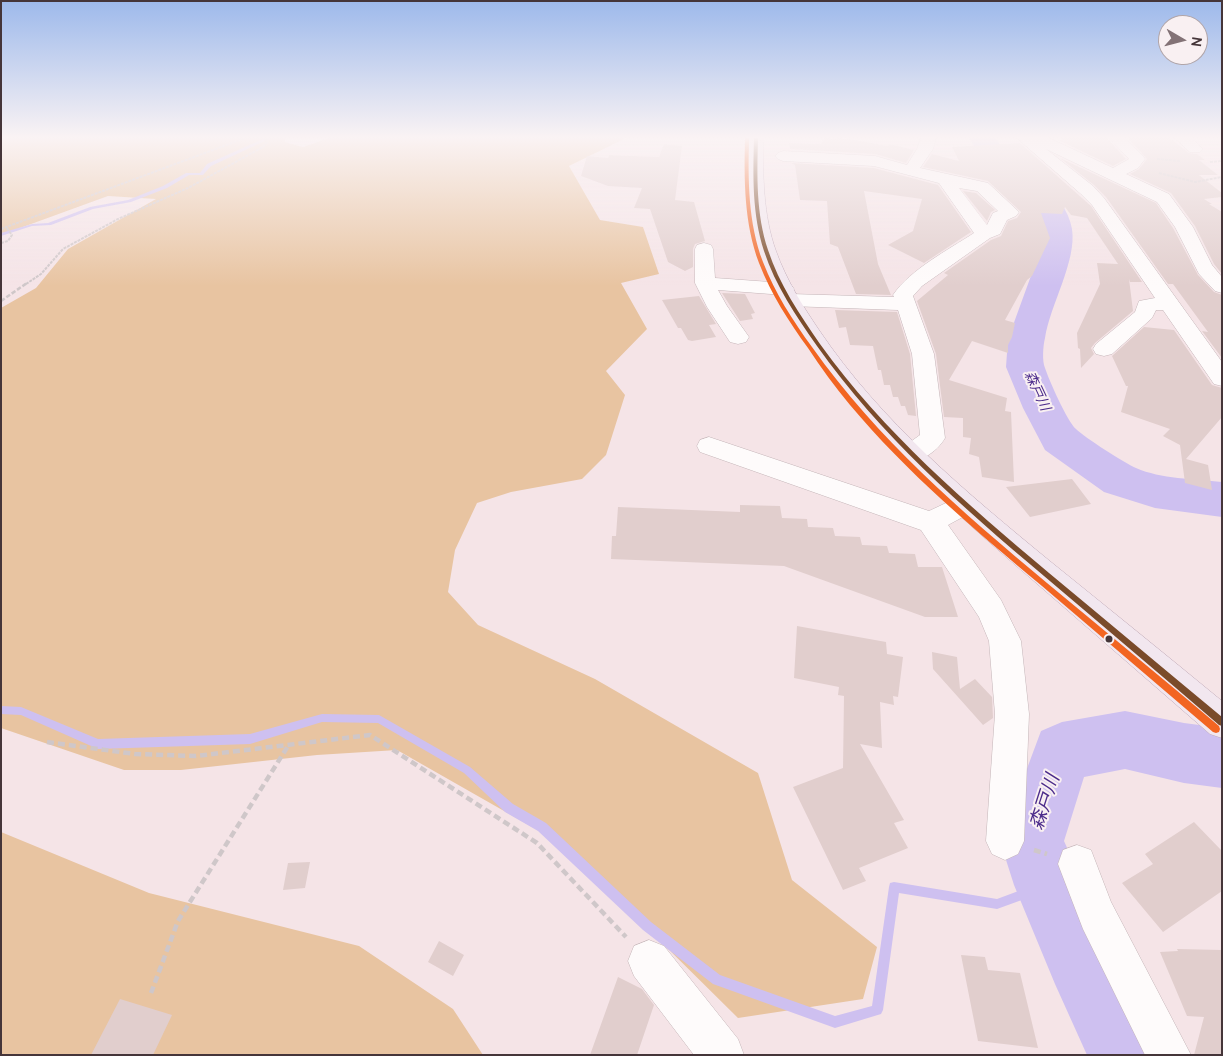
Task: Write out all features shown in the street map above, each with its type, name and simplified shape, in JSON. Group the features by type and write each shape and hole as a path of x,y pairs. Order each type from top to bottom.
{"main road":[{"path":"756,187 760,225 767,252 787,294 816,344 840,376 911,454 963,505 1222,722"}],"street":[{"path":"950,187 984,234"},
{"path":"911,454 933,438 923,354 903,295 915,282 984,234 994,230 999,217 1010,212 982,187"},
{"path":"1084,187 1098,202 1222,380"},
{"path":"1142,187 1163,198 1178,214 1191,238 1203,269 1212,280 1222,287"},
{"path":"704,249 706,283 718,307 738,337"},
{"path":"706,283 787,294 907,304"},
{"path":"1104,349 1145,314 1146,305 1168,303"},
{"path":"709,446 931,522 990,610 1005,641 1012,714 1005,841"},
{"path":"931,522 963,505"},
{"path":"1077,864 1097,915 1169,1055"},
{"path":"648,961 722,1055"}],"path":[{"path":"1,229 113,187"},
{"path":"1,302 41,274 63,249 118,219 189,187"},
{"path":"1,243 8,241 12,235 6,227"},
{"path":"47,742 135,754 196,756 370,735 537,843 648,961"},
{"path":"151,993 178,921 288,746"}],"shaded area":[{"path":"1,187 581,187 600,220 643,227 659,274 621,283 647,329 606,371 625,395 606,455 582,479 511,492 477,503 455,550 448,592 478,625 595,679 758,773 792,880 877,947 863,999 738,1018 562,844 397,750 317,755 181,770 124,770 1,728 1,308 36,288 68,249 156,199 108,196 1,235"},
{"path":"1,832 149,893 359,946 453,1009 483,1055 1,1055"}],"building":[{"path":"630,187 677,187 675,200 694,202 705,241 695,244 693,249 693,267 685,271 668,262 650,209 634,208 642,188"},
{"path":"798,187 940,187 971,232 924,263 888,245 913,231 922,199 864,191 878,264 891,295 856,294 838,247 830,244 827,201 800,200"},
{"path":"995,187 1070,187 1091,206 1142,282 1130,282 1129,279 1133,311 1095,343 1091,348 1094,354 1081,368 1077,333 1100,284 1097,263 1118,264 1087,218 1071,215 1065,207 1062,214 1041,213 1050,238 1032,276 1027,280 1005,320 1015,323 1008,345 1008,353 972,341 949,380 1007,398 1005,411 1011,412 1014,482 982,477 979,457 969,454 971,438 963,437 963,418 944,417 936,354 917,301 948,275 944,273 991,240 1001,236 1008,221 1017,218 1021,212"},
{"path":"1096,187 1122,187 1156,203 1173,228 1198,275 1214,292 1222,295 1222,358 1202,331 1208,332 1173,284 1168,284 1106,197"},
{"path":"1159,187 1215,187 1222,193 1222,197 1204,199 1222,212 1222,274 1214,264 1195,226 1171,193"},
{"path":"963,191 976,193 995,210 991,212 987,221"},
{"path":"722,293 745,294 755,313 751,314 753,319 740,321"},
{"path":"699,296 716,324 709,325 716,337 692,341 688,340 681,328 678,328 662,300"},
{"path":"835,310 897,312 910,354 916,416 908,415 905,406 901,406 898,397 893,397 890,385 884,385 881,370 878,370 873,346 850,345 846,327 839,328"},
{"path":"1144,327 1174,330 1212,385 1222,388 1222,417 1186,459 1208,465 1212,490 1185,483 1180,445 1163,436 1170,429 1121,412 1128,386 1126,386 1112,356"},
{"path":"1072,479 1091,504 1030,517 1006,487"},
{"path":"740,505 780,506 782,518 807,519 808,527 833,528 835,536 860,537 862,545 887,546 889,553 915,554 918,567 942,567 958,617 925,617 784,566 611,559 612,536 616,536 618,507 740,512"},
{"path":"797,626 886,642 887,654 903,657 898,697 893,696 894,705 880,702 882,748 860,744 904,820 894,823 908,848 859,868 866,881 843,890 793,787 843,768 844,696 838,695 839,687 794,678"},
{"path":"932,652 957,657 960,689 975,679 992,697 993,718 983,725 933,669"},
{"path":"1194,822 1222,851 1222,891 1163,932 1122,883 1153,864 1145,854"},
{"path":"310,862 305,888 283,890 288,863"},
{"path":"439,941 464,955 453,976 428,962"},
{"path":"1177,949 1222,950 1222,1055 1194,1055 1204,1017 1187,1016 1160,952 1178,951"},
{"path":"961,955 985,957 988,970 1020,973 1038,1048 978,1041"},
{"path":"618,977 642,989 654,1005 637,1055 590,1055"},
{"path":"120,999 172,1015 153,1055 91,1055"}],"waterway":[{"path":"1,235 32,225 49,224 92,208 129,201 164,187"},
{"name":"森戸川","path":"1030,187 1052,211 1057,229 1056,251 1036,305 1026,339 1025,367 1043,408 1060,439 1120,480 1155,491 1222,500"},
{"path":"1,710 21,711 98,744 250,739 322,718 379,719 467,770 509,808 542,827 647,926 717,980 835,1022 877,1010 894,887 997,904 1048,885"},
{"name":"森戸川","path":"1127,1055 1091,984 1048,885 1032,841 1062,752 1125,740 1184,753 1222,758"}],"transit line":[{"path":"747,187 753,237 766,274 796,328 827,372 853,404 909,465 969,521 1216,729"},
{"path":"756,187 757,209 762,236 780,283 810,333 861,400 919,462 981,519 1222,722"}]}
